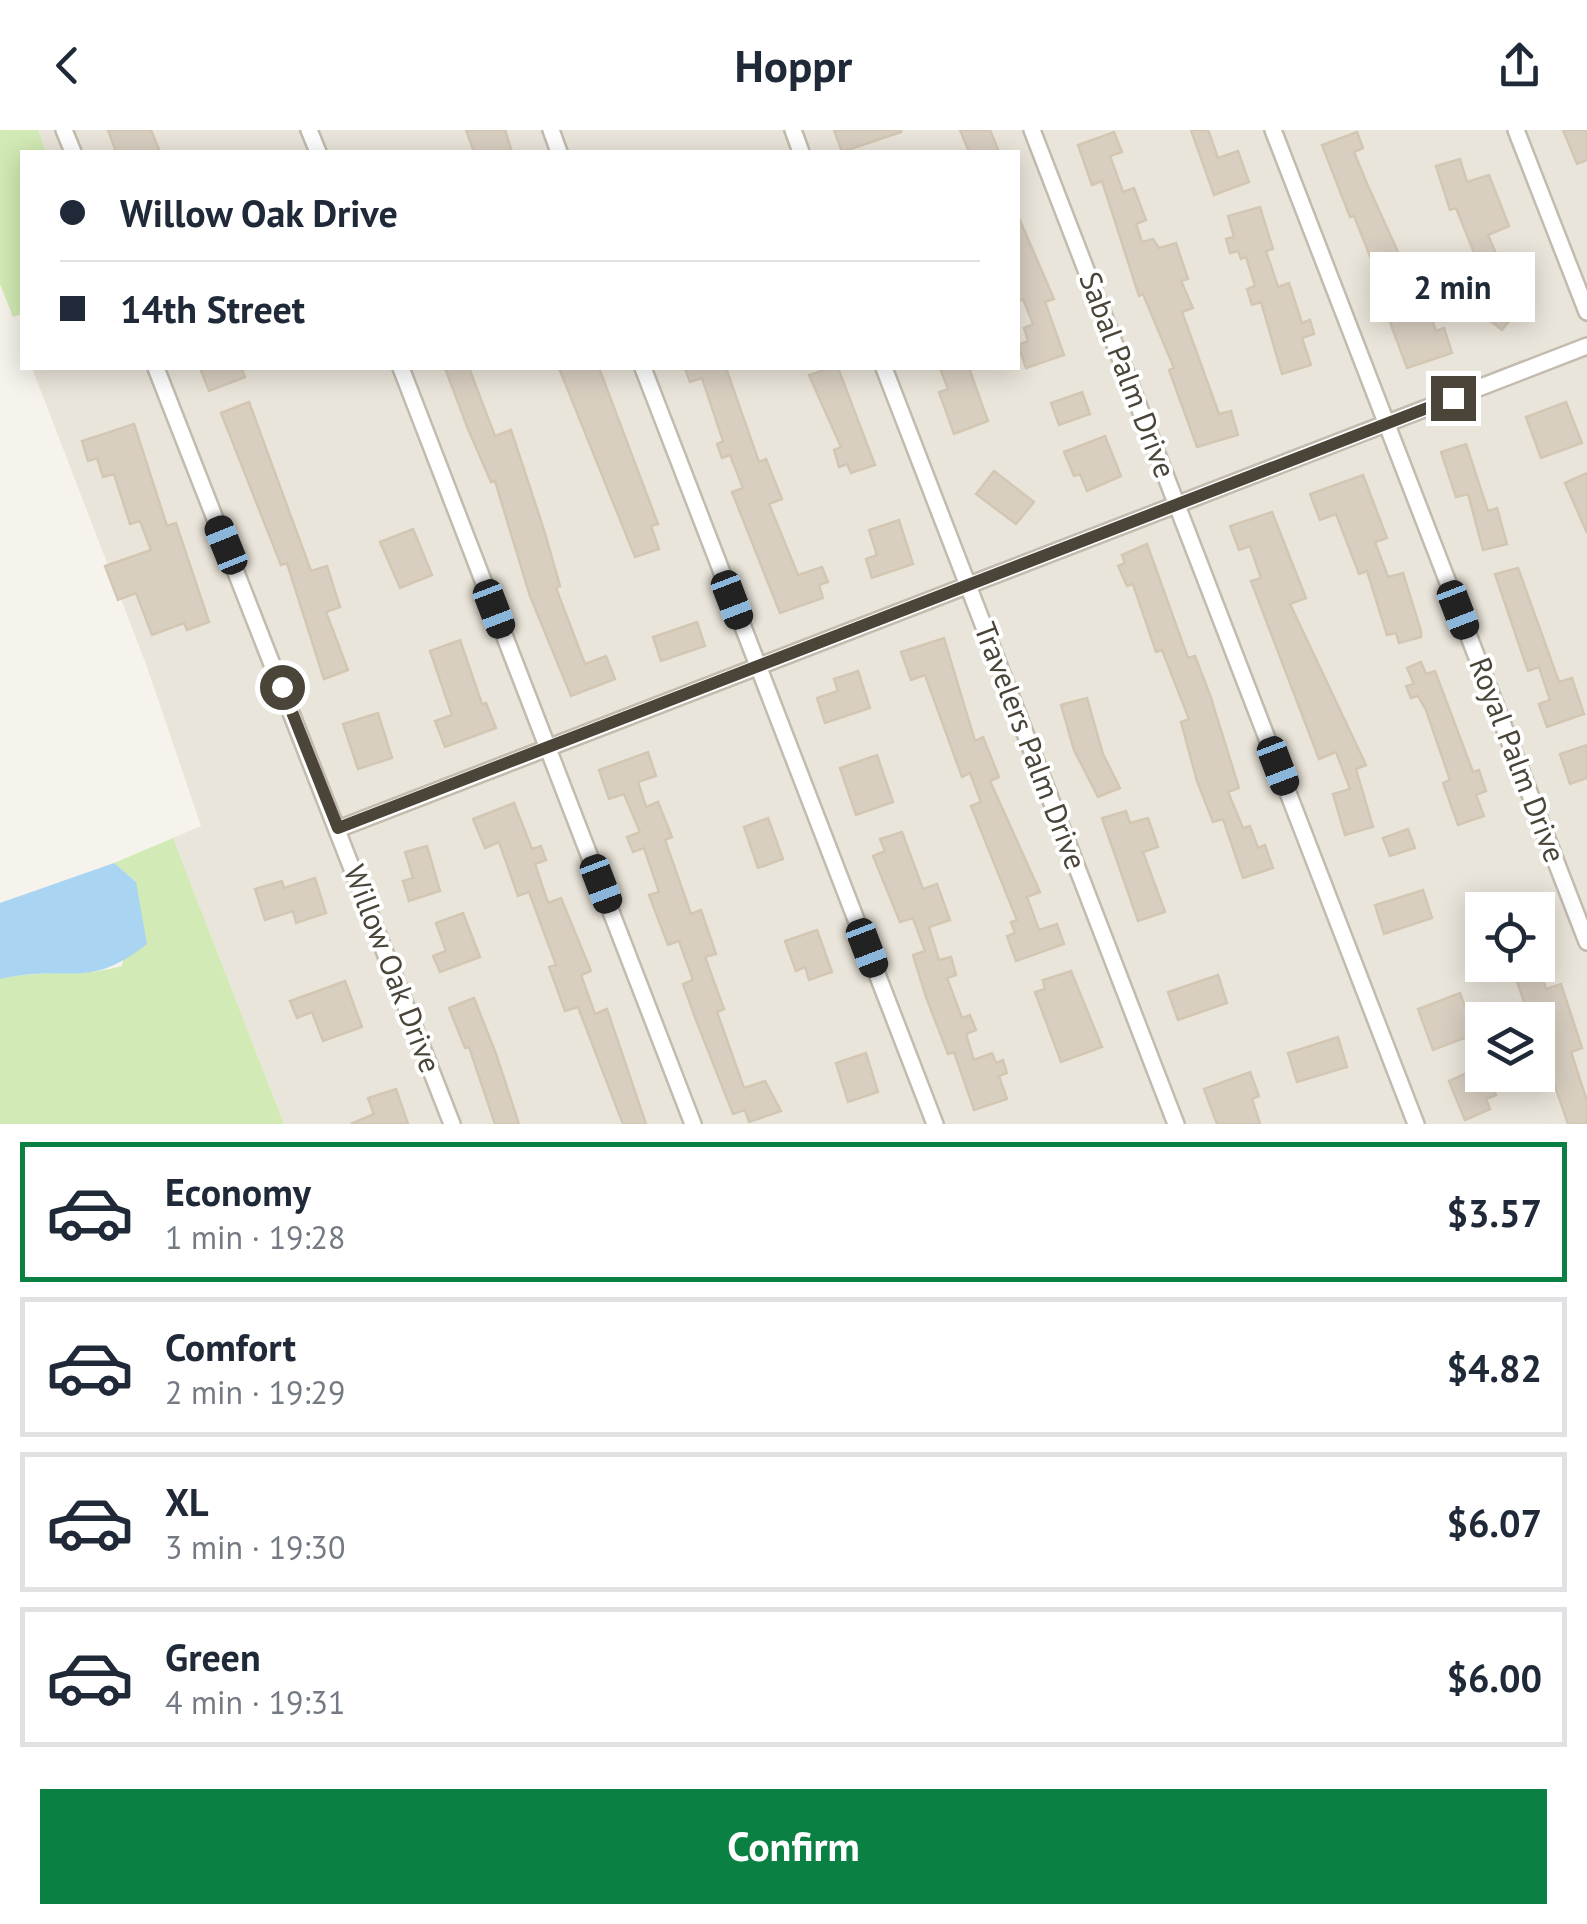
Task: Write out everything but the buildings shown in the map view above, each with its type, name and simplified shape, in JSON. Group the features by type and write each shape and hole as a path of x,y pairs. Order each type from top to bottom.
{"street":[{"name":"Sabal Palm Drive","path":"1032,130 1416,1124"},
{"name":"Royal Palm Drive","path":"1273,130 1587,942"},
{"path":"1516,130 1587,312"},
{"path":"338,828 1587,346"},
{"name":"Willow Oak Drive","path":"157,370 452,1124"},
{"path":"402,370 693,1124"},
{"path":"644,370 936,1124"},
{"name":"Travelers Palm Drive","path":"885,370 1176,1124"}],"shaded area":[{"path":"38,130 1587,130 1587,1124 284,1124 173,838 201,826 146,664 33,370 1020,370 1020,150 45,150"}],"green space":[{"path":"0,130 38,130 45,150 20,150 20,315 13,317 0,284"},
{"path":"173,838 284,1124 0,1124 0,979 122,966 136,882 114,863"}],"water":[{"path":"114,863 136,882 147,944 126,959 92,972 0,979 0,903"}],"route":[{"path":"282,687 338,828 1453,398"}]}
